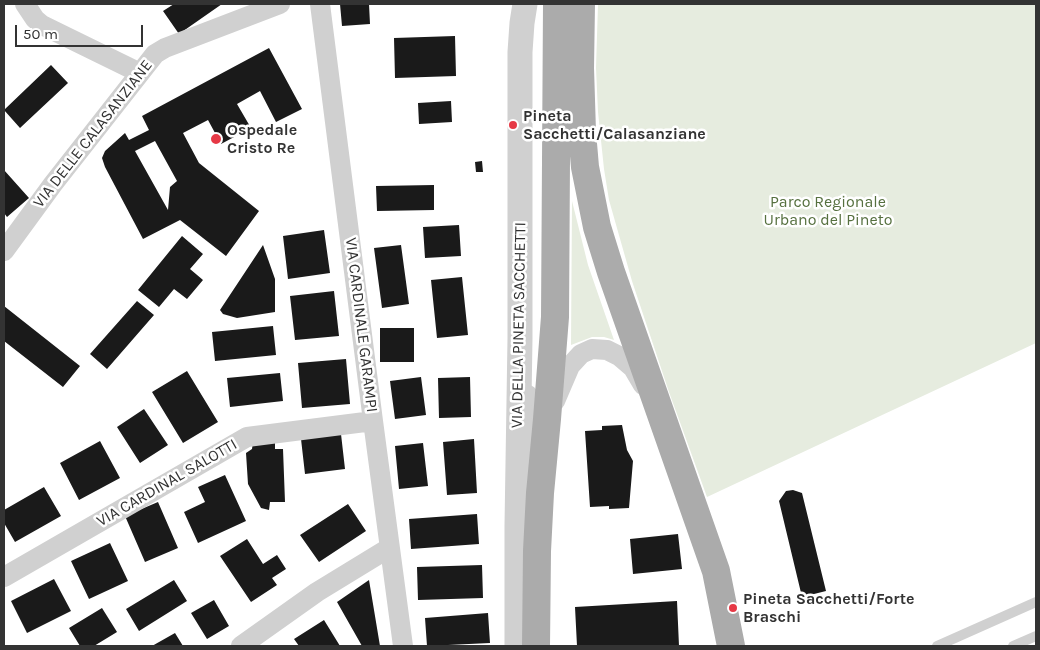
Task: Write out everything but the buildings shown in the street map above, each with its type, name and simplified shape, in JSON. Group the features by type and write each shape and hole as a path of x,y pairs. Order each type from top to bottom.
{"main road":[{"name":"VIA DELLA PINETA SACCHETTI","path":"536,646 540,493 548,419 555,317 557,4"},
{"name":"VIA DELLA PINETA SACCHETTI","path":"581,4 582,132 590,197 601,242 716,571 731,646"}],"street":[{"path":"25,4 35,19 42,25 140,73"},
{"name":"VIA DELLE CALASANZIANE","path":"4,250 155,54 165,48 280,4"},
{"name":"VIA CARDINALE GARAMPI","path":"320,4 404,646"},
{"name":"VIA DELLA PINETA SACCHETTI","path":"517,646 520,52 525,4"},
{"path":"520,338 540,493"},
{"name":"VIA DELLA PINETA SACCHETTI","path":"548,419 567,369 581,354 596,349 615,353 630,364 660,415"},
{"name":"VIA CARDINAL SALOTTI","path":"4,577 246,437 373,420"},
{"path":"241,646 317,592 390,548"}],"lane":[{"path":"937,646 1036,602"},
{"path":"1013,646 1036,640"}],"green space":[{"name":"Parco Regionale Urbano del Pineto","path":"598,4 1036,4 1036,343 707,497 632,281 609,200 598,112 596,68"},
{"path":"572,201 588,265 614,340 604,337 592,337 571,345"}],"place":[{"name":"Pineta Sacchetti/Calasanziane","path":"513,125"},
{"name":"Ospedale Cristo Re","path":"216,139"},
{"name":"Pineta Sacchetti/Forte Braschi","path":"733,608"}]}
